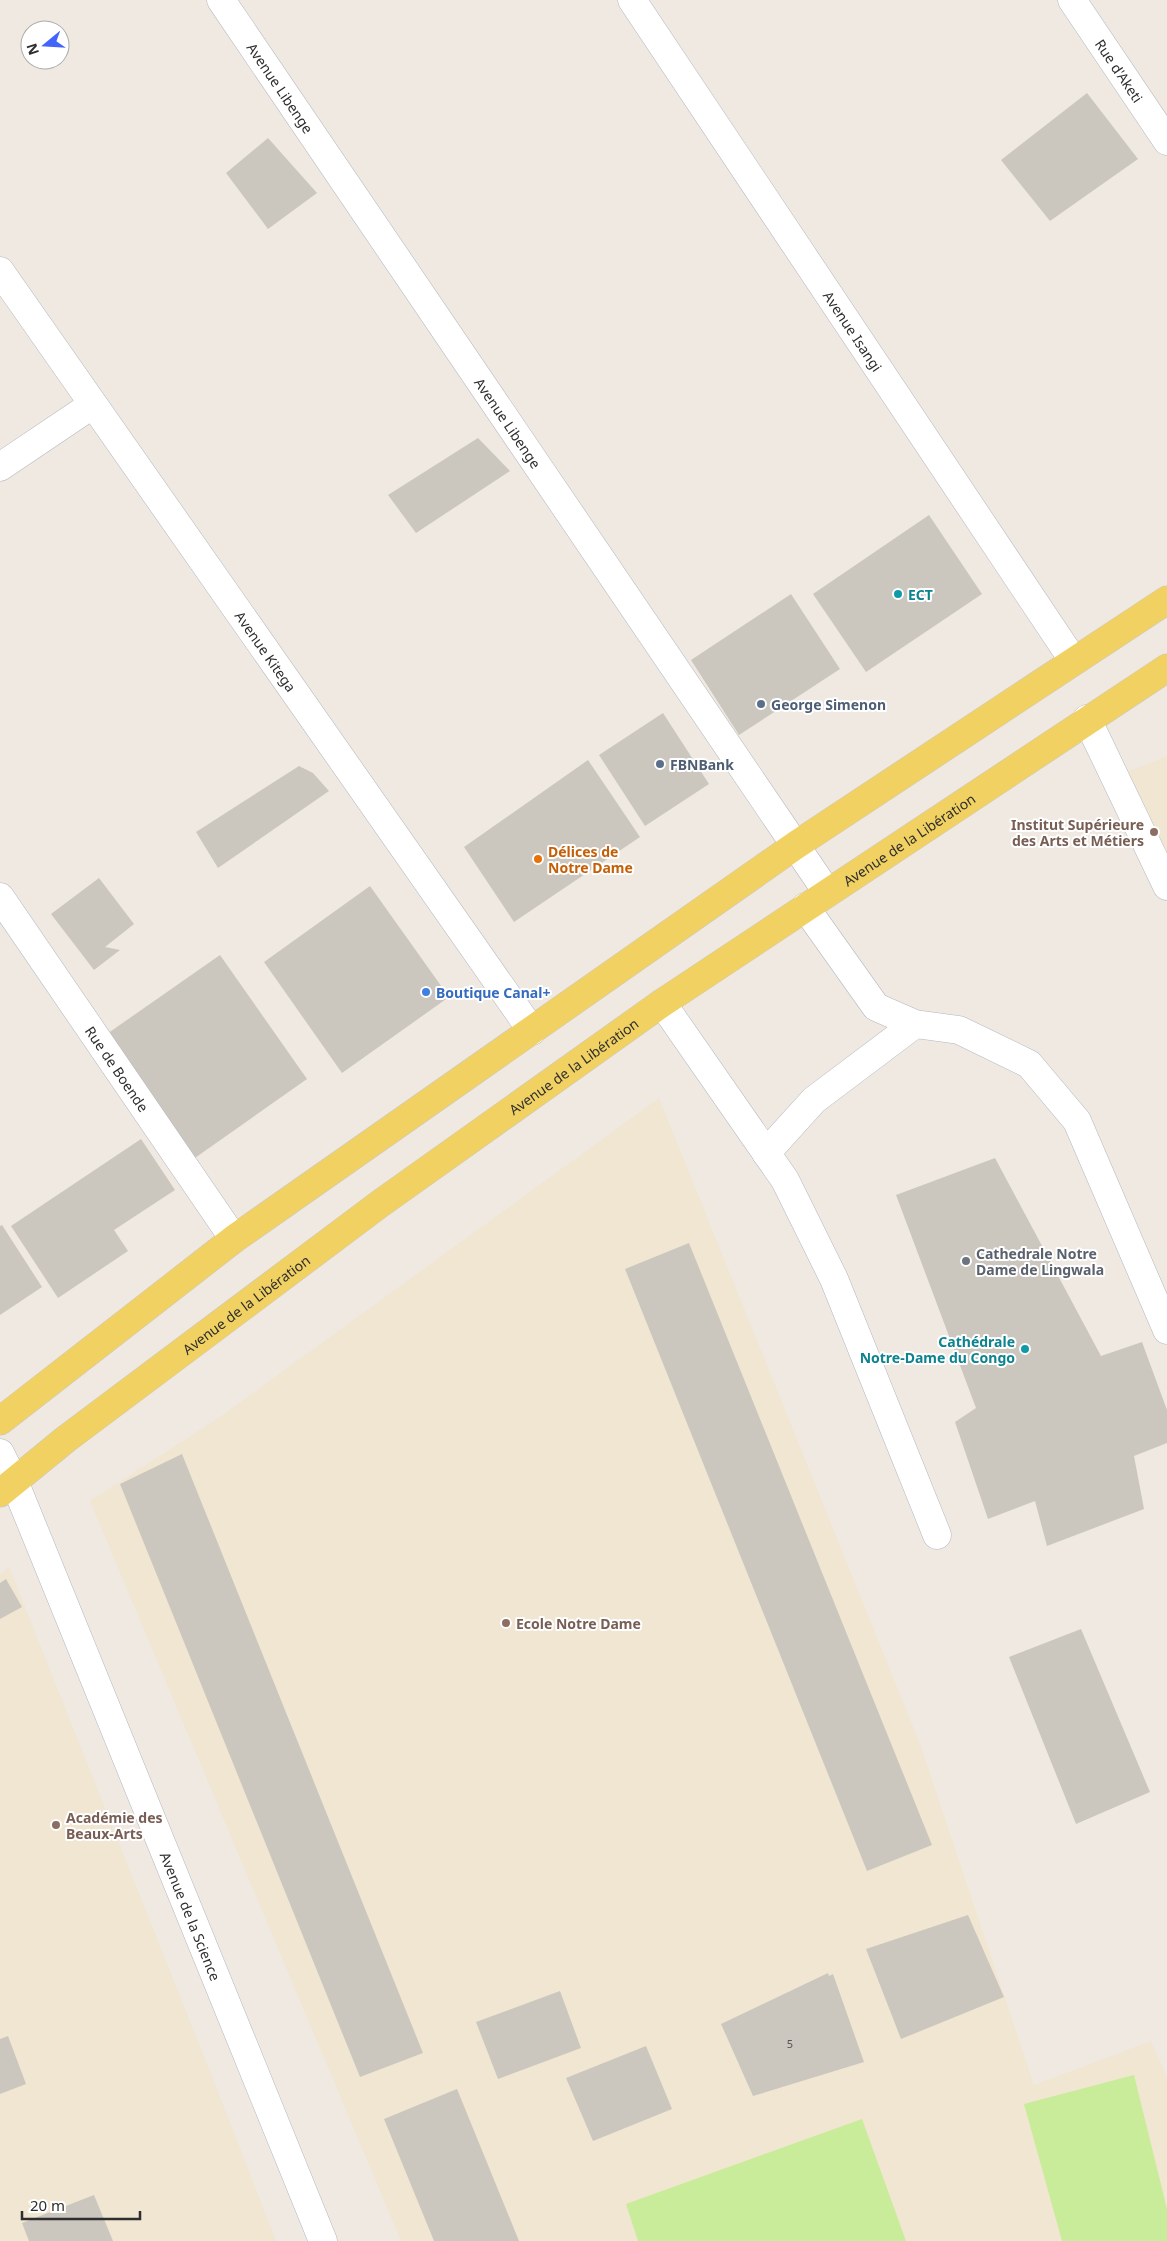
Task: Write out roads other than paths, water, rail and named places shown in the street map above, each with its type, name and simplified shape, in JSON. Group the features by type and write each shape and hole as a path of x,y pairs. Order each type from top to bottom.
{"main road":[{"path":"0,1421 234,1238 796,845 1073,660 1167,600"},
{"name":"Avenue de la Libération","path":"7,1487 66,1439 381,1203 662,1003 1087,719 1167,668"}],"street":[{"name":"Avenue Libenge","path":"221,0 827,892"},
{"name":"Avenue Isangi","path":"632,0 1073,660"},
{"name":"Rue d'Aketi","path":"1072,0 1167,141"},
{"name":"Avenue Kitega","path":"0,271 92,406 532,1031"},
{"path":"0,467 92,406"},
{"path":"1087,719 1167,886"},
{"name":"Rue de Boende","path":"0,897 234,1238"},
{"path":"805,907 876,1007 915,1024 958,1030 1030,1064 1077,1121 1167,1330"},
{"path":"662,1003 786,1180 834,1279 937,1535"},
{"path":"766,1152 814,1100 915,1024"},
{"name":"Avenue de la Science","path":"0,1454 7,1487 323,2241"}],"place":[{"name":"ECT","path":"898,594"},
{"name":"George Simenon","path":"761,704"},
{"name":"FBNBank","path":"660,764"},
{"name":"Institut Supérieure des Arts et Métiers","path":"1154,832"},
{"name":"Délices de Notre Dame","path":"538,859"},
{"name":"Boutique Canal+","path":"426,992"},
{"name":"Cathedrale Notre Dame de Lingwala","path":"966,1261"},
{"name":"Cathédrale Notre-Dame du Congo","path":"1025,1349"},
{"name":"Ecole Notre Dame","path":"506,1623"},
{"name":"Académie des Beaux-Arts","path":"56,1825"}]}
